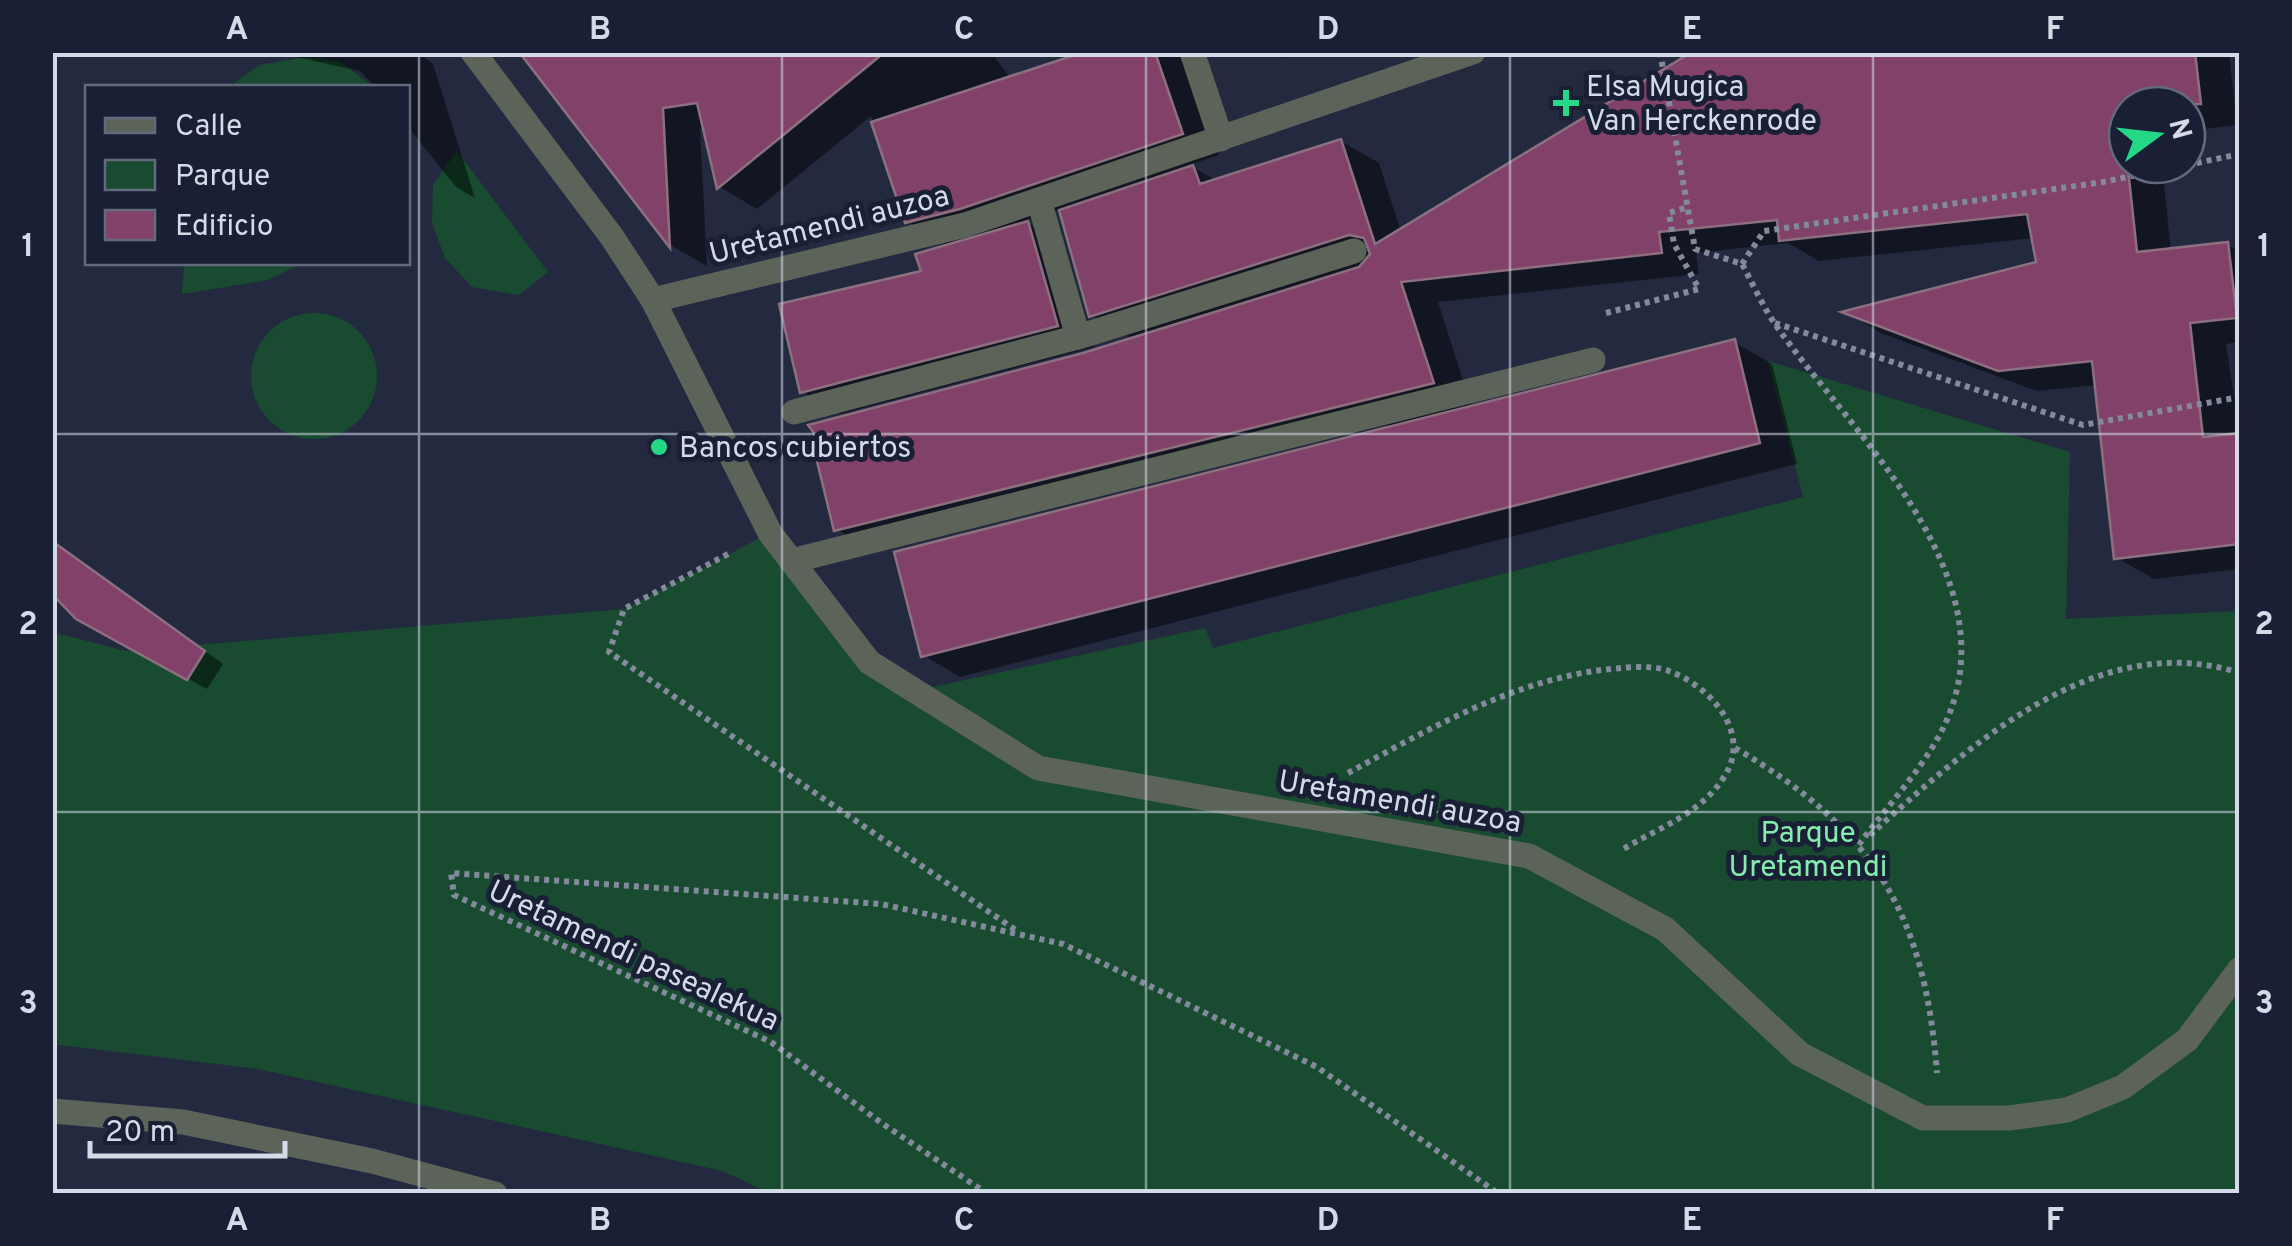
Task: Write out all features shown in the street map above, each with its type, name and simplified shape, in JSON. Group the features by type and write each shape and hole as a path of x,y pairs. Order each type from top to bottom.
{"street":[{"name":"Uretamendi auzoa","path":"473,52 579,187 653,300 770,532 869,662 1038,768 1529,856 1666,929 1800,1054 1923,1118 2009,1118 2067,1110 2123,1088 2187,1040 2240,970"},
{"path":"1192,52 1221,140"},
{"name":"Uretamendi auzoa","path":"653,300 965,224 1473,52"},
{"path":"1039,200 1078,336"},
{"path":"794,412 1078,336 1354,251"},
{"path":"791,561 1593,360"},
{"path":"52,1110 183,1122 372,1161 495,1194"}],"path":[{"path":"1660,52 1695,248 1742,264 1774,323 1862,433 1916,514 1952,584 1962,642 1952,702 1939,736 1858,846"},
{"path":"2207,161 2240,154"},
{"path":"1742,264 1764,231 2107,181"},
{"path":"1603,314 1699,290 1674,244 1670,213 1688,207"},
{"path":"1774,323 2083,425 2240,397"},
{"name":"Uretamendi pasealekua","path":"770,532 624,609 608,652 1022,934"},
{"path":"1858,846 1951,762 2073,683 2150,662 2204,661 2240,672"},
{"path":"1276,812 1418,735 1535,682 1604,670 1666,669 1698,686 1721,707 1735,748 1726,774 1706,799 1672,825 1574,880"},
{"path":"1735,748 1783,776 1858,846 1880,873 1908,922 1933,1024 1940,1118"},
{"name":"Uretamendi pasealekua","path":"988,1194 770,1042 454,894 451,873 881,904 1063,944 1316,1068 1499,1194"}],"green space":[{"path":"305,57 341,62 370,85 232,85 260,65"},
{"path":"457,151 548,272 519,295 472,287 445,258 432,223 433,185"},
{"path":"184,265 299,265 268,280 182,294"},
{"path":"314,313 338,318 358,332 372,352 377,376 372,400 358,420 338,434 314,439 290,434 270,420 256,400 251,376 256,352 270,332 290,318"},
{"name":"Parque Uretamendi","path":"1768,361 2070,452 2066,619 2239,611 2239,1193 769,1193 723,1171 258,1069 53,1044 52,632 126,651 624,609 770,533 869,662 914,691 1205,628 1213,648 1803,497"}],"building":[{"path":"519,52 885,52 717,189 697,103 663,108 670,248"},
{"path":"1084,52 1155,52 1183,134 960,209 905,223 871,122"},
{"path":"1692,52 2195,52 2199,85 2107,85 2107,185 2130,185 2137,252 2228,242 2237,318 2190,323 2203,437 2240,433 2240,544 2114,559 2092,361 1998,371 1841,312 2036,262 2027,214 1779,241 1777,220 1659,232 1662,253 1401,282 1434,383 834,531 814,449 834,461 808,425 1083,353 1359,267 1370,254 1364,238 1349,235 1089,317 1059,210 1193,165 1200,184 1341,139 1375,244"},
{"path":"1028,221 1058,326 800,393 779,304 921,271 915,254"},
{"path":"1735,339 1760,443 921,657 894,552"},
{"path":"52,541 205,651 187,680 76,619 52,594"}],"place":[{"name":"Elsa Mugica Van Herckenrode","path":"1566,103"},
{"name":"Bancos cubiertos","path":"659,447"}]}
